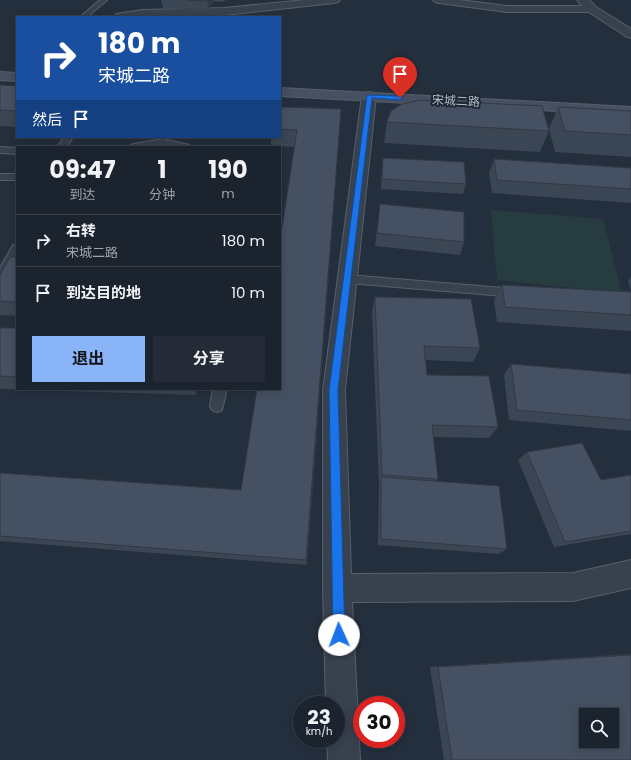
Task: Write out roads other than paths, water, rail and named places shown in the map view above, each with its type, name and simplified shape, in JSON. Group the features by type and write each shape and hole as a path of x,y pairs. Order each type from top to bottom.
{"main road":[{"path":"0,76 16,77"},
{"name":"宋城二路","path":"281,92 631,111"}],"street":[{"path":"124,16 161,12 240,10 334,0"},
{"path":"439,0 507,9 592,9"},
{"path":"583,0 592,9 631,34"},
{"path":"344,760 337,588 334,390 369,96"},
{"path":"337,588 573,588 631,574"}],"lane":[{"path":"84,16 104,0"},
{"path":"137,146 164,140 183,146"},
{"path":"0,150 16,151"},
{"path":"0,177 16,177"},
{"path":"0,278 16,250"},
{"path":"348,279 530,294"},
{"path":"217,406 220,390"}]}
